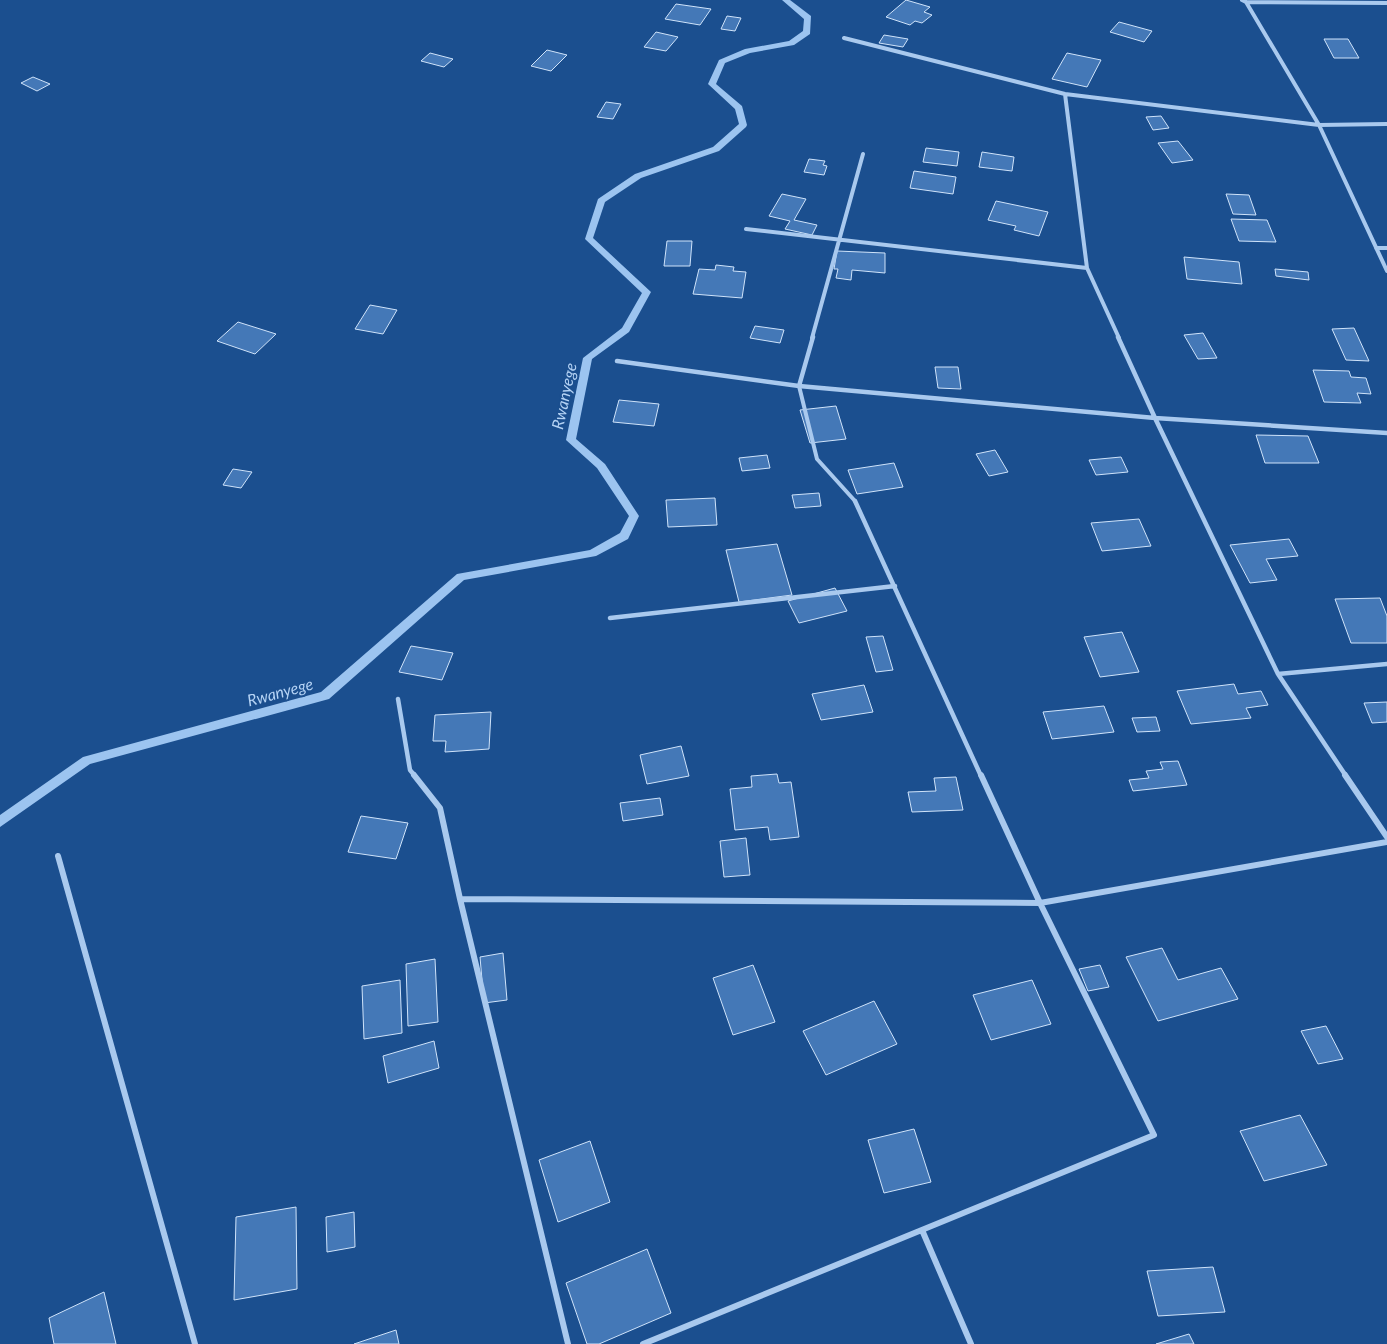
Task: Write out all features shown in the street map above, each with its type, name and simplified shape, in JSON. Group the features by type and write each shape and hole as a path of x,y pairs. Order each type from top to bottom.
{"street":[{"path":"1244,1 1387,3"},
{"path":"1244,1 1319,125 1387,271"},
{"path":"844,38 1065,94 1319,125 1387,124"},
{"path":"1065,94 1087,268 1155,418 1278,674 1387,837"},
{"path":"799,386 863,154"},
{"path":"746,228 1087,268"},
{"path":"1376,248 1387,248"},
{"path":"617,361 799,386 1155,418 1387,433"},
{"path":"643,1344 1154,1135 1040,902 855,501"},
{"path":"610,618 895,586"},
{"path":"1278,674 1387,664"},
{"path":"398,699 410,770 440,808 568,1344"},
{"path":"460,898 1040,902 1387,842"},
{"path":"58,856 194,1344"},
{"path":"922,1230 971,1344"}],"lane":[{"path":"799,386 817,459 855,501"}],"building":[{"path":"906,0 930,7 924,12 932,15 922,23 915,21 910,25 886,17"},
{"path":"676,4 711,9 700,25 665,19"},
{"path":"727,16 741,18 735,31 721,29"},
{"path":"1119,22 1152,31 1144,42 1110,32"},
{"path":"656,32 678,37 666,51 644,47"},
{"path":"884,35 908,39 903,47 879,43"},
{"path":"1324,39 1348,39 1359,58 1334,58"},
{"path":"547,50 567,55 551,71 531,66"},
{"path":"430,53 453,59 444,67 421,61"},
{"path":"1067,53 1101,60 1087,87 1052,79"},
{"path":"33,77 50,84 37,91 21,83"},
{"path":"606,102 621,104 613,119 597,117"},
{"path":"1161,116 1169,128 1153,130 1146,117"},
{"path":"1178,141 1193,160 1172,163 1158,143"},
{"path":"926,148 959,152 957,166 923,162"},
{"path":"982,152 1014,157 1012,171 979,167"},
{"path":"809,159 825,161 823,165 827,166 824,175 804,172"},
{"path":"914,171 956,177 953,194 910,188"},
{"path":"782,194 806,199 794,220 817,225 812,235 785,229 790,221 769,216"},
{"path":"1226,194 1249,195 1256,215 1233,214"},
{"path":"996,201 1048,212 1039,236 1014,230 1016,226 988,220"},
{"path":"1231,219 1267,220 1276,242 1239,241"},
{"path":"667,241 692,241 690,266 664,266"},
{"path":"837,251 885,253 885,273 852,270 851,280 836,278 838,269 834,269"},
{"path":"1184,257 1239,262 1242,284 1187,279"},
{"path":"716,265 734,267 733,271 746,272 742,298 693,294 699,269 715,270"},
{"path":"1275,269 1308,272 1309,280 1276,276"},
{"path":"370,305 397,310 383,334 355,329"},
{"path":"238,322 276,334 255,354 217,341"},
{"path":"755,326 784,330 780,343 750,338"},
{"path":"1354,328 1369,361 1346,360 1332,329"},
{"path":"1203,333 1217,358 1198,359 1184,335"},
{"path":"935,367 958,367 961,389 938,388"},
{"path":"1313,370 1349,371 1351,377 1366,378 1371,394 1357,393 1361,403 1324,402"},
{"path":"619,400 659,404 654,426 613,422"},
{"path":"836,406 846,439 810,443 800,410"},
{"path":"1256,435 1308,436 1319,463 1265,463"},
{"path":"995,450 1008,472 989,476 976,454"},
{"path":"767,455 770,468 742,471 739,458"},
{"path":"1121,457 1128,472 1096,475 1089,460"},
{"path":"894,463 903,487 857,494 848,470"},
{"path":"233,469 252,472 241,488 223,485"},
{"path":"819,493 821,506 795,508 792,495"},
{"path":"715,498 717,525 668,527 666,500"},
{"path":"1139,519 1151,546 1102,551 1091,523"},
{"path":"1289,539 1298,556 1266,559 1277,580 1250,583 1230,545"},
{"path":"777,544 792,595 739,602 726,550"},
{"path":"835,588 847,611 799,623 788,601"},
{"path":"1380,598 1387,616 1387,643 1351,643 1335,599"},
{"path":"1122,632 1139,672 1100,677 1084,637"},
{"path":"883,636 893,670 876,672 866,637"},
{"path":"411,646 453,653 442,680 399,672"},
{"path":"1234,684 1238,694 1261,691 1268,705 1246,708 1251,718 1191,724 1177,691"},
{"path":"864,685 873,712 821,720 812,694"},
{"path":"1387,702 1387,722 1372,723 1364,703"},
{"path":"1104,706 1114,732 1052,739 1043,712"},
{"path":"491,712 489,749 445,752 446,741 433,741 435,715"},
{"path":"1156,717 1160,731 1137,732 1132,718"},
{"path":"681,746 689,776 647,784 640,755"},
{"path":"1178,761 1187,785 1133,791 1129,780 1149,778 1146,771 1163,769 1160,762"},
{"path":"777,774 779,783 791,782 799,837 770,840 768,827 735,830 730,789 752,787 751,776"},
{"path":"956,777 963,810 912,812 908,792 936,791 934,778"},
{"path":"660,798 663,815 623,821 620,803"},
{"path":"361,816 408,823 396,859 348,852"},
{"path":"746,838 750,875 724,877 720,841"},
{"path":"1162,948 1178,980 1221,968 1238,999 1158,1021 1126,957"},
{"path":"503,953 507,1000 484,1003 480,957"},
{"path":"435,959 438,1022 408,1026 406,964"},
{"path":"753,965 775,1022 733,1035 713,978"},
{"path":"1100,965 1109,987 1088,991 1079,969"},
{"path":"400,980 402,1033 364,1039 362,986"},
{"path":"1032,980 1051,1024 991,1040 973,995"},
{"path":"874,1001 897,1044 826,1075 803,1031"},
{"path":"1326,1026 1343,1059 1318,1064 1301,1031"},
{"path":"434,1041 439,1068 388,1083 383,1056"},
{"path":"1300,1115 1327,1165 1264,1181 1240,1131"},
{"path":"914,1129 931,1182 884,1193 868,1140"},
{"path":"590,1141 610,1202 558,1222 539,1160"},
{"path":"296,1207 297,1289 234,1300 236,1217"},
{"path":"354,1212 355,1247 327,1252 326,1217"},
{"path":"647,1249 671,1313 599,1344 587,1344 566,1283"},
{"path":"1213,1267 1225,1312 1158,1316 1147,1271"},
{"path":"104,1292 116,1344 54,1344 49,1318"},
{"path":"396,1330 399,1344 354,1344"},
{"path":"1189,1334 1194,1344 1156,1344"}],"waterway":[{"name":"Rwanyege","path":"0,822 87,760 325,696 461,577 592,553 624,536 634,516 601,466 571,440 588,358 626,330 647,292 589,239 601,201 638,176 716,149 743,125 739,108 712,84 722,62 748,51 791,43 807,32 808,18 786,0"}]}
